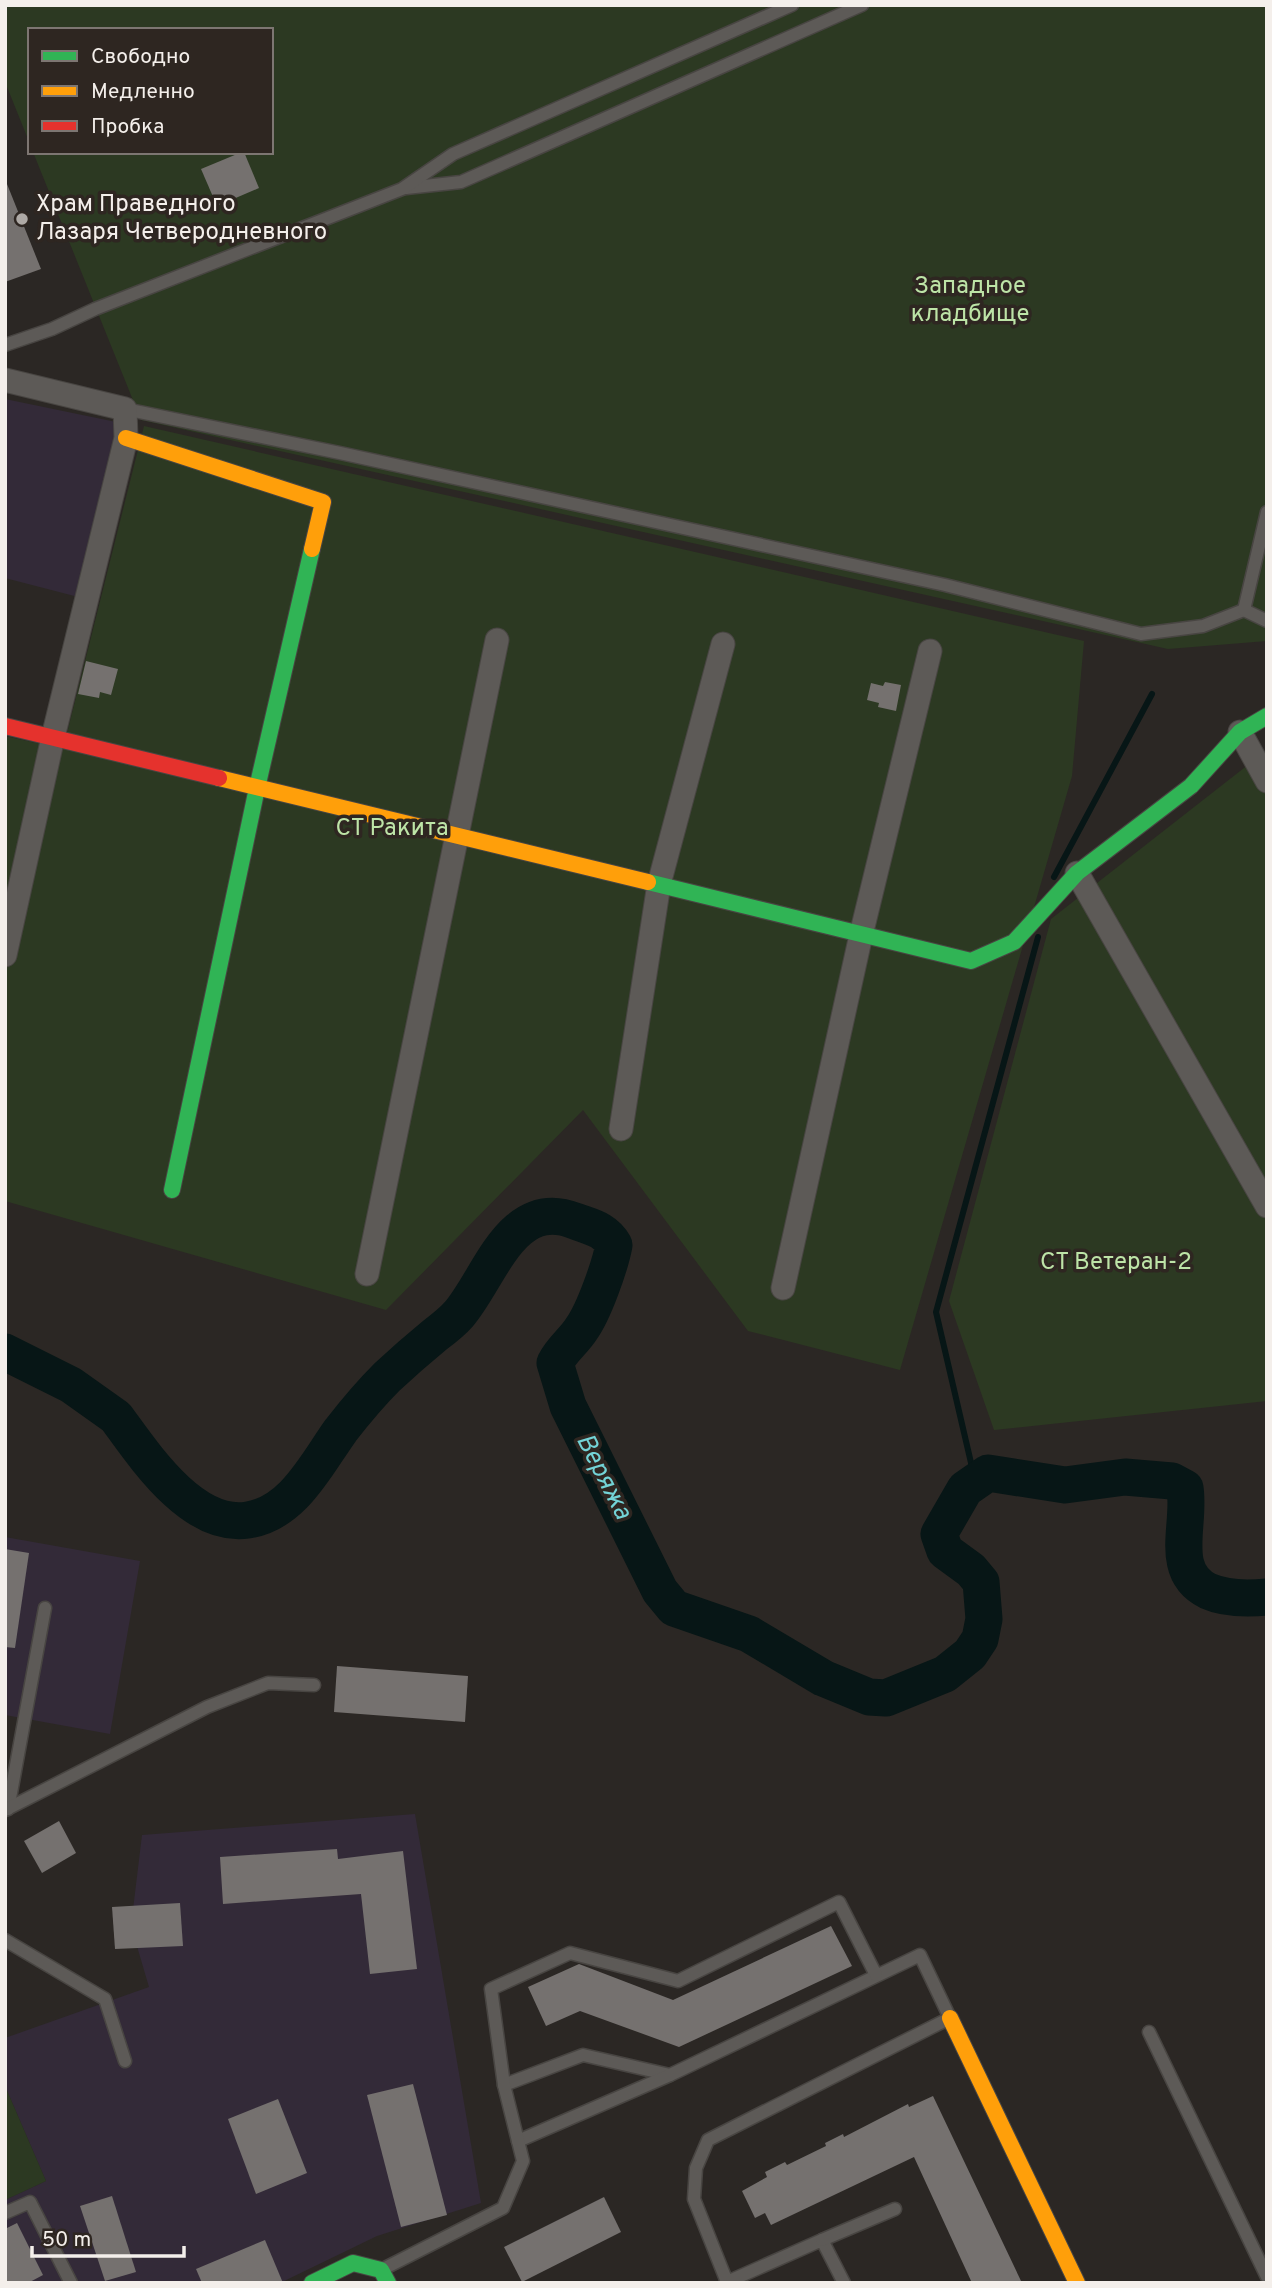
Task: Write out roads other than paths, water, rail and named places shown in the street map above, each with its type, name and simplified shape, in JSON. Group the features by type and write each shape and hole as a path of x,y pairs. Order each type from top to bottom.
{"street":[{"path":"5,380 125,409 126,438 53,737 5,955"},
{"path":"126,438 323,502 257,788 172,1190"},
{"path":"367,1274 497,640"},
{"path":"621,1129 659,884 723,644"},
{"path":"782,1287 861,935 930,651"},
{"path":"5,726 971,961 1014,942 1077,873 1191,786 1240,732 1267,716"},
{"path":"1240,732 1267,781"},
{"path":"1077,873 1267,1206"},
{"path":"950,2018 1077,2283"},
{"path":"312,2283 353,2263 384,2276"}],"lane":[{"path":"5,345 52,329 95,309 402,189 453,154 792,5"},
{"path":"402,189 461,182 862,5"},
{"path":"125,409 945,585 1141,634 1203,626 1244,610 1267,621"},
{"path":"1244,610 1267,512"},
{"path":"6,1809 45,1608"},
{"path":"6,1809 207,1707 240,1693 268,1683 314,1685"},
{"path":"384,2276 503,2208 523,2161 504,2085 491,1989 570,1953 678,1981 839,1902 876,1975"},
{"path":"5,1940 104,1999 125,2061"},
{"path":"518,2141 670,2075 920,1955 950,2018 708,2140 696,2168 694,2199 726,2282 895,2209"},
{"path":"1149,2032 1267,2277"},
{"path":"504,2085 583,2054 670,2075"},
{"path":"5,2213 30,2202 71,2283"},
{"path":"822,2240 844,2283"}],"waterway":[{"path":"1054,877 1152,694"},
{"path":"975,1480 936,1312 1038,937"},
{"name":"Веряжа","path":"5,1352 71,1385 116,1417 155,1469 189,1501 208,1513 227,1520 248,1520 279,1508 303,1485 341,1430 375,1390 398,1366 459,1314 492,1262 518,1230 534,1220 553,1216 597,1229 614,1245 592,1311 579,1333 555,1363 568,1406 660,1591 674,1608 749,1634 823,1678 869,1697 886,1698 945,1674 970,1654 980,1639 984,1619 981,1582 971,1570 945,1551 939,1534 965,1489 988,1473 1065,1485 1125,1477 1172,1481 1185,1488 1185,1559 1188,1572 1196,1582 1208,1591 1222,1596 1267,1597"}],"place":[{"name":"Храм Праведного Лазаря Четверодневного","path":"22,219"}],"park label":[{"name":"Западное кладбище","path":"970,301"},
{"name":"СТ Ракита","path":"392,829"},
{"name":"СТ Ветеран-2","path":"1116,1263"}]}
